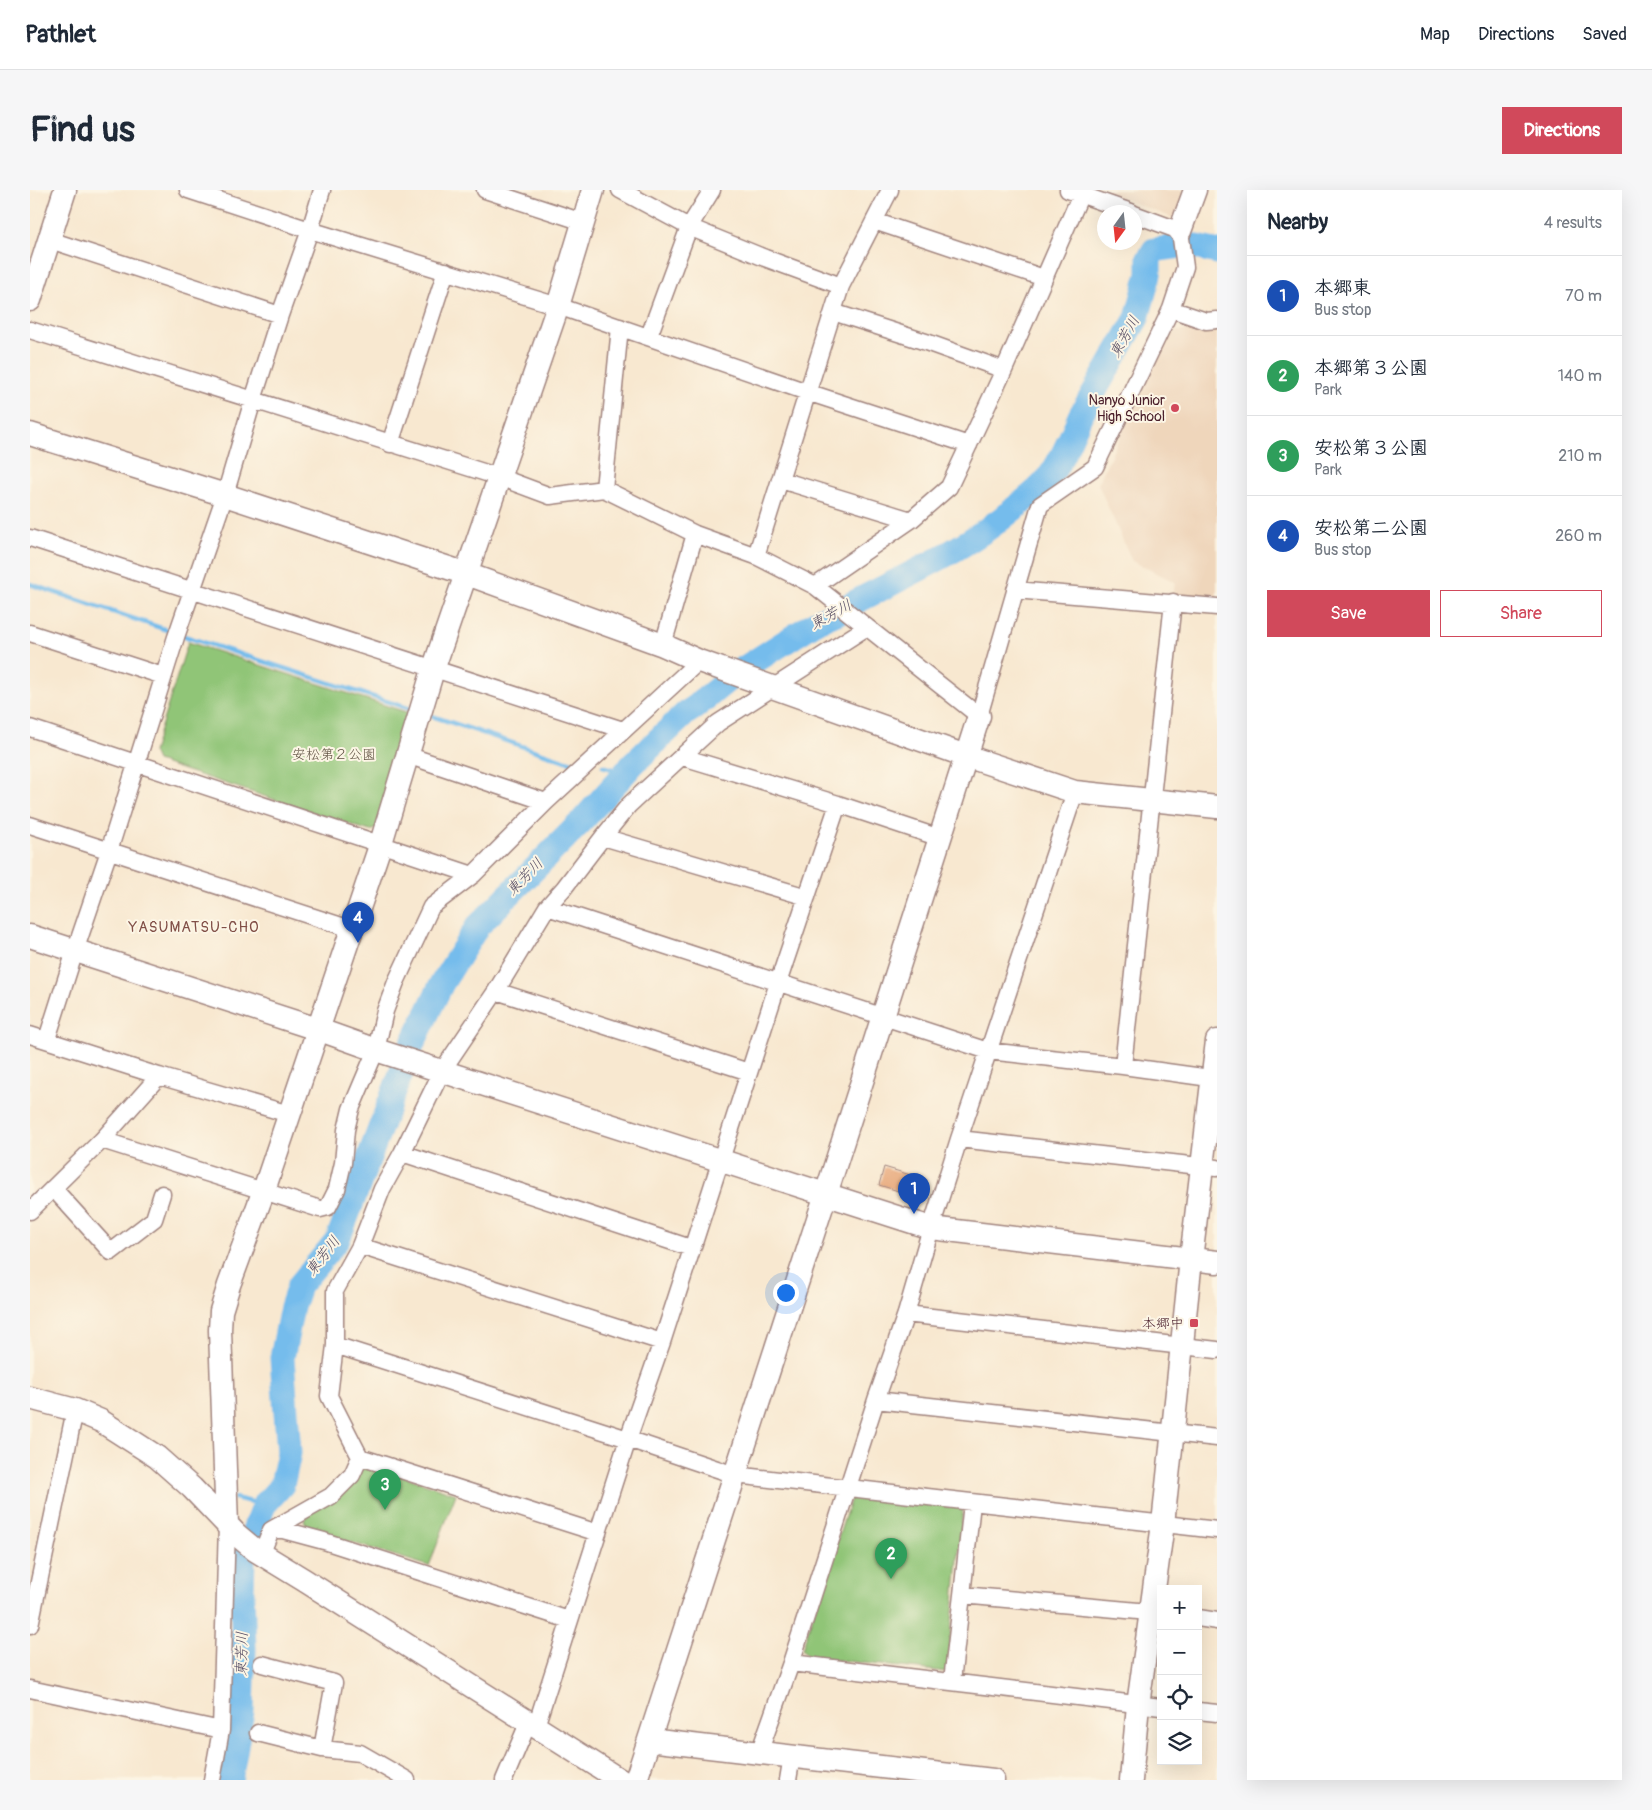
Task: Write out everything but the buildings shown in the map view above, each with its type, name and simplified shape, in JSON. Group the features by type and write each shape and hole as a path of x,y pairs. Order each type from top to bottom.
{"street":[{"path":"30,300 65,190"},
{"path":"188,190 310,230 558,306 807,392 969,445"},
{"path":"289,1114 36,1039 75,950 109,852 163,676 225,495 280,314 322,190"},
{"path":"485,190 583,222"},
{"path":"212,1780 220,1730 232,1530 220,1339 221,1311 264,1190 381,843 433,670 558,306 592,190"},
{"path":"620,190 689,227 841,286"},
{"path":"649,336 689,227 712,190"},
{"path":"756,556 841,286 890,190"},
{"path":"636,1780 979,716 1040,504 1095,467 1171,309 1185,268 1180,231 1195,190"},
{"path":"815,586 911,520 949,487 1004,370 1044,278 1075,192 1111,205"},
{"path":"1142,216 1180,231"},
{"path":"874,221 1044,278"},
{"path":"50,240 280,314"},
{"path":"390,444 446,271"},
{"path":"1171,309 1206,321 1217,320"},
{"path":"834,312 1004,370"},
{"path":"604,490 620,327"},
{"path":"30,330 499,477 550,496 604,490 695,534 756,556 815,586 979,716"},
{"path":"30,434 467,574 966,756 1075,792 1217,807"},
{"path":"781,480 911,520"},
{"path":"663,645 695,534"},
{"path":"30,538 623,730"},
{"path":"1015,590 1217,607"},
{"path":"1123,1066 1150,799 1173,602"},
{"path":"598,1533 360,1457 329,1396 335,1345 335,1291 360,1246 382,1189 402,1153 439,1071 496,991 547,907 603,837 629,805 718,723 867,627"},
{"path":"30,633 163,676"},
{"path":"102,1140 320,1209 328,1207 337,1189 351,1109 383,1053 385,1011 431,907 473,875 546,802 699,660"},
{"path":"30,728 473,875"},
{"path":"407,755 546,802"},
{"path":"683,757 838,804 940,838"},
{"path":"759,1753 791,1664 876,1400 906,1314 959,1139 1075,792"},
{"path":"504,1780 532,1724 569,1620 838,804"},
{"path":"30,824 109,852 351,929"},
{"path":"603,837 807,897"},
{"path":"547,907 988,1051 1214,1078"},
{"path":"30,936 383,1053 931,1228 1217,1262"},
{"path":"496,991 749,1072"},
{"path":"1131,1780 1138,1705 1156,1613 1163,1524 1191,1259 1210,1168 1217,1041"},
{"path":"30,1211 102,1140 159,1076"},
{"path":"959,1139 1210,1168"},
{"path":"402,1153 691,1248"},
{"path":"53,1188 111,1252 154,1219 162,1194"},
{"path":"360,1246 662,1342"},
{"path":"906,1314 1217,1350"},
{"path":"335,1345 735,1475 1217,1530"},
{"path":"30,1398 76,1410 101,1421 157,1457 192,1488 232,1530 258,1552 620,1780"},
{"path":"876,1400 1217,1438"},
{"path":"30,1624 76,1410"},
{"path":"258,1552 272,1530 331,1496 352,1475 360,1457"},
{"path":"952,1682 972,1503"},
{"path":"272,1530 283,1530 324,1541 569,1620"},
{"path":"962,1595 1156,1613"},
{"path":"1202,1619 1217,1621"},
{"path":"262,1664 334,1683 322,1749"},
{"path":"791,1664 1157,1707"},
{"path":"30,1689 220,1730"},
{"path":"1202,1711 1217,1713"},
{"path":"258,1733 322,1749 360,1753 406,1780"},
{"path":"649,1740 993,1780"},
{"path":"788,1780 792,1756"}],"shaded area":[{"path":"1101,190 1188,190 1178,220"},
{"name":"Nanyo Junior High School","path":"1217,327 1217,600 1173,595 1175,582 1132,561 1098,484 1168,332"}],"green space":[{"name":"安松第２公園","path":"188,642 409,713 378,828 370,831 157,761 153,752"},
{"path":"364,1463 456,1494 429,1566 307,1529 304,1519"},
{"path":"860,1493 963,1509 947,1672 808,1657 802,1649 851,1498"}],"waterway":[{"name":"東芳川","path":"230,1780 242,1711 244,1649 243,1558 264,1505 282,1485 289,1453 282,1358 292,1307 299,1286 338,1239 411,1047 442,983 477,927 581,822 633,764 686,713 735,674 818,621 841,611 954,550 995,523 1037,490 1058,464 1080,416 1137,318 1149,274 1149,258 1154,250 1189,245 1217,252"},
{"path":"30,584 173,632"},
{"path":"181,635 414,710"},
{"path":"426,714 578,765"},
{"path":"603,766 625,773"},
{"path":"235,1498 264,1505"}],"place":[{"name":"Nanyo Junior High School","path":"1175,408"},
{"name":"安松第二公園","path":"358,943"},
{"name":"本郷東","path":"914,1214"},
{"name":"本郷中","path":"1194,1323"},
{"name":"安松第３公園","path":"385,1510"},
{"name":"本郷第３公園","path":"891,1579"}],"district":[{"name":"YASUMATSU-CHO","path":"194,927"}]}
